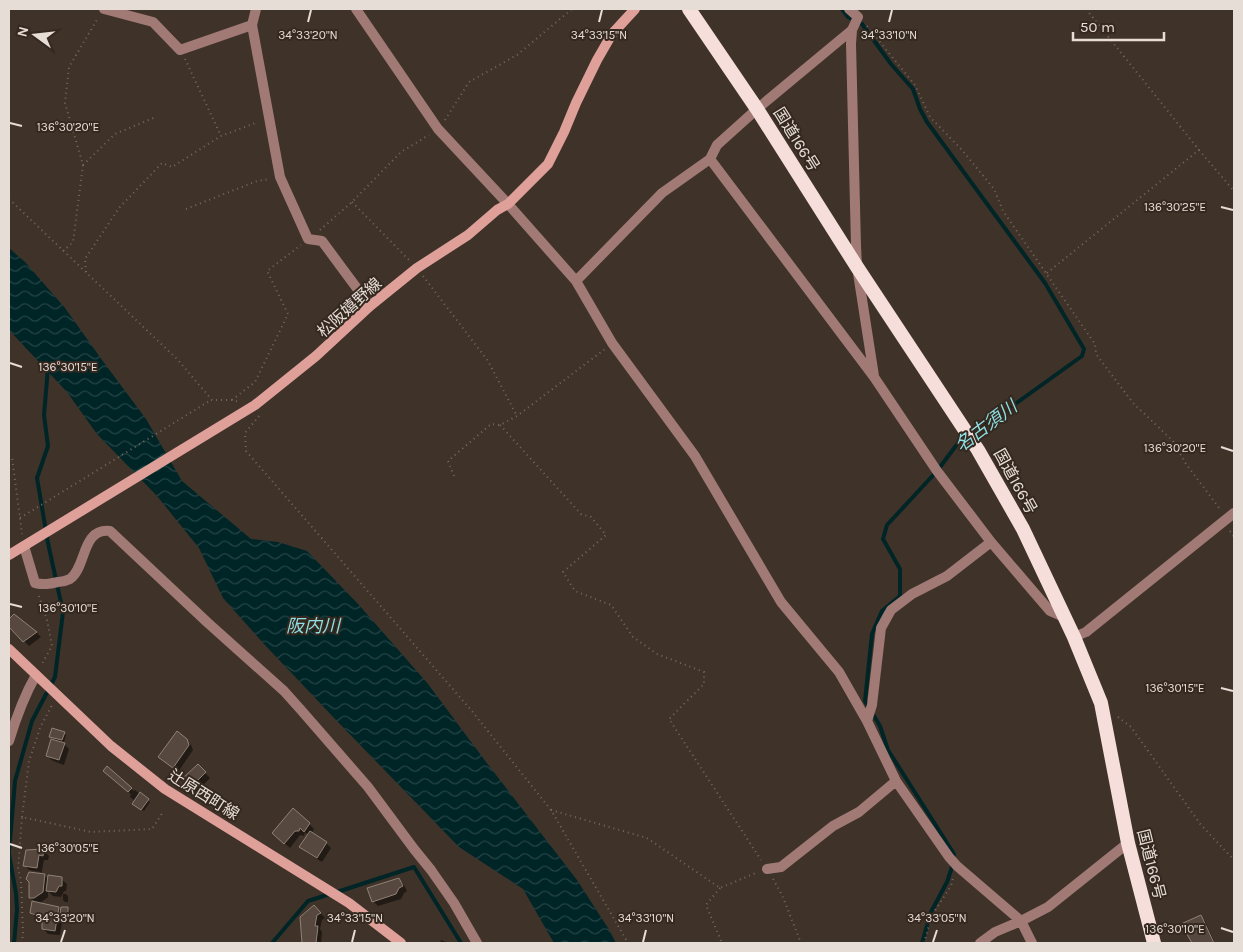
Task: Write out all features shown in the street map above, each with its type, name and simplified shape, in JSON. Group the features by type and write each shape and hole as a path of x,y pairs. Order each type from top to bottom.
{"highway":[{"name":"国道166号","path":"689,9 757,109 978,450 1023,529 1066,618 1101,703 1128,843 1154,943"}],"main road":[{"name":"松阪嬉野線","path":"9,555 255,405 316,356 370,306 417,268 468,235 497,210 508,204 548,164 597,60 612,34 634,9"},
{"name":"辻原西町線","path":"9,649 111,746 165,789 342,898 400,943"}],"street":[{"path":"256,9 252,24 280,177 308,239 322,241 370,306"},
{"path":"356,9 438,129 576,281 612,343 695,456 781,602 838,672 868,721 896,781 954,863 1022,921 1032,943"},
{"path":"576,281 662,193 710,160 717,145 757,109 842,40 852,30 858,18 849,9"},
{"path":"101,13 153,22 180,50 252,24"},
{"path":"852,30 857,266 874,377"},
{"path":"710,160 874,377 937,472 990,542 1050,611 1066,618"},
{"path":"1074,637 1086,632 1234,513"},
{"path":"24,546 40,584 66,581 72,578 82,560 88,543 94,535 99,531 110,531 284,691 301,710 368,787 431,870 478,943"},
{"path":"868,721 872,705 881,628 891,610 912,594 947,576 990,542"},
{"path":"9,740 21,704 36,675"},
{"path":"767,869 781,866 833,826 859,812 896,781"},
{"path":"980,943 996,932 1048,907 1128,843"}],"path":[{"path":"232,400 255,382 288,314 267,271 352,202 401,152 438,129 469,82 517,56 572,9"},
{"path":"1086,9 1198,150 1234,191"},
{"path":"63,251 72,242 83,165 65,103 70,67 101,13"},
{"path":"858,18 864,22 915,85 930,117 962,150 994,190 1003,211 1095,344 1096,354 1134,403 1173,441 1186,464 1221,511 1223,522"},
{"path":"180,50 221,136"},
{"path":"83,165 115,134 156,117"},
{"path":"86,272 85,259 119,208 162,163 172,167 221,136 269,117"},
{"path":"1046,273 1198,150"},
{"path":"186,209 257,181 280,177"},
{"path":"9,199 177,359 212,400"},
{"path":"352,202 417,268 488,361 517,416"},
{"path":"454,476 448,461 491,424 500,425 517,416 612,343"},
{"path":"20,518 212,400 232,400 262,407 263,412 245,433 246,451 471,710 551,810 628,943"},
{"path":"500,425 581,514 591,516 606,535 563,572 575,591 611,604 633,637 657,654 704,672 704,684 669,719 767,869 782,895 801,943"},
{"path":"9,456 12,457 24,546"},
{"path":"36,675 52,646 40,584"},
{"path":"22,943 22,880 18,869 29,761 40,728 58,695"},
{"path":"1101,703 1131,727 1201,825 1234,860"},
{"path":"551,810 647,838 720,888"},
{"path":"22,818 91,832 152,828 163,812"},
{"path":"924,943 932,915 951,886 954,863"},
{"path":"722,943 706,905 720,888 767,869"}],"water":[{"name":"阪内川","path":"9,248 25,262 65,308 146,419 182,481 251,539 278,542 307,551 359,605 428,684 577,880 616,943 554,943 523,889 459,847 336,720 223,598 199,548 157,496 97,434 67,392 9,330"}],"building":[{"path":"14,614 37,632 23,642 9,627 9,619"},
{"path":"52,728 65,732 62,740 49,737"},
{"path":"177,731 187,739 189,745 173,768 158,757"},
{"path":"51,739 65,743 59,760 46,756"},
{"path":"198,764 206,772 190,788 182,779"},
{"path":"107,766 132,788 128,792 103,771"},
{"path":"140,792 149,799 141,810 132,804"},
{"path":"293,808 310,823 304,832 300,828 299,831 295,831 284,844 272,833"},
{"path":"310,831 327,842 317,858 299,847"},
{"path":"44,849 43,856 39,855 37,868 23,866 26,850"},
{"path":"29,872 45,874 43,892 34,898 29,898 29,882 26,879"},
{"path":"48,875 62,877 62,886 59,886 56,892 46,891"},
{"path":"399,878 403,886 399,888 396,894 372,902 367,888"},
{"path":"32,901 59,907 55,931 42,929 42,917 30,913"},
{"path":"314,905 321,913 317,915 315,926 318,926 316,943 302,943 300,917"},
{"path":"61,907 68,907 68,921 59,920"},
{"path":"1201,915 1214,943 1192,943 1181,924"}],"waterway":[{"name":"名古須川","path":"842,9 848,17 862,24 891,64 913,89 927,122 1045,283 1084,349 1082,356 972,435"},
{"path":"9,852 15,781 32,721 55,677 63,612 48,543 37,478 48,446 44,415 48,368"},
{"name":"名古須川","path":"953,857 954,854 888,750 880,726 865,701 872,634 882,611 900,596 900,569 883,539 887,525 937,471 958,443 966,438"},
{"path":"9,854 17,910 14,943"},
{"name":"名古須川","path":"922,943 931,912 947,882 953,864"},
{"path":"337,892 414,867 461,943"},
{"path":"272,943 308,901 330,894"}]}
